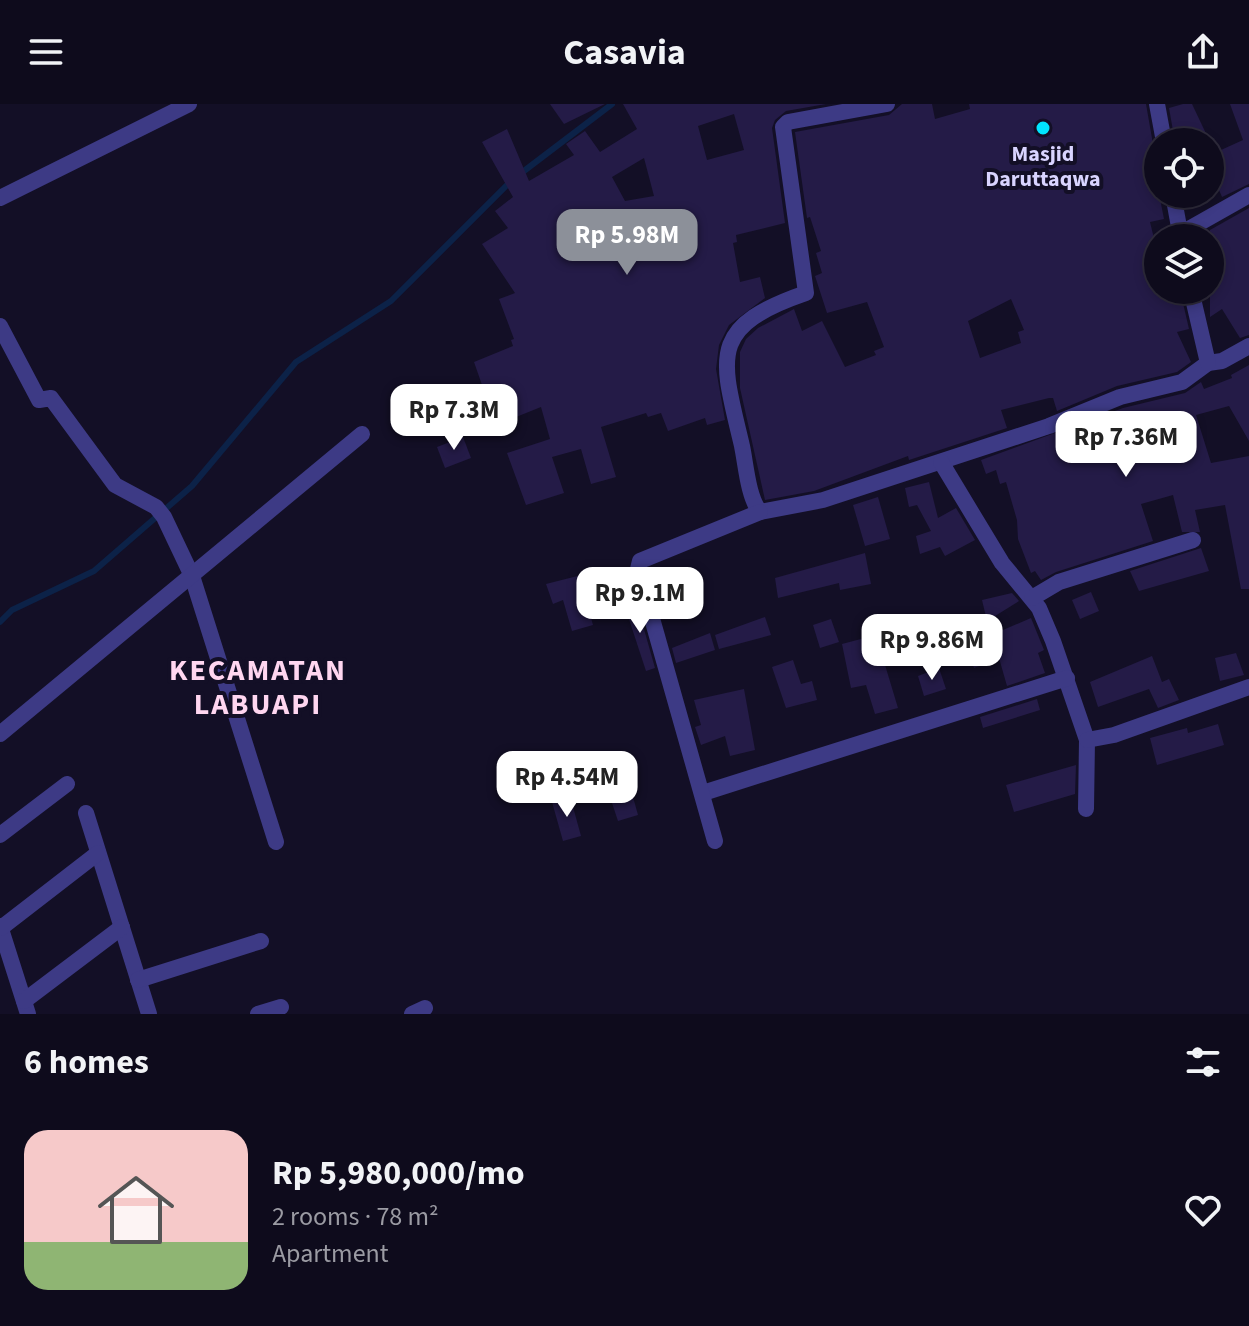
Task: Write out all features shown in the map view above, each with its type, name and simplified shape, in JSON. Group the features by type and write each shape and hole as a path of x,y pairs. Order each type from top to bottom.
{"street":[{"path":"2,191 189,104"},
{"path":"760,512 726,375 731,343 750,318 768,306 806,293 783,127 788,122 887,104"},
{"path":"1157,104 1161,128"},
{"path":"1200,224 1249,195"},
{"path":"1194,304 1208,363"},
{"path":"0,326 39,400 51,398 115,485 160,512 192,576 276,842"},
{"path":"715,841 638,569 640,561 760,512 823,500 1049,426 1120,397 1182,382 1208,363 1222,361 1249,346"},
{"path":"0,734 362,434"},
{"path":"941,462 1002,563 1039,608 1087,740 1086,809"},
{"path":"1032,598 1073,576 1193,540"},
{"path":"703,793 1067,678"},
{"path":"1087,740 1114,735 1249,687"},
{"path":"0,835 67,784"},
{"path":"86,813 147,1008 130,1014"},
{"path":"98,853 0,927 26,1008 122,927"},
{"path":"138,980 261,941"},
{"path":"258,1014 281,1007"}],"building":[{"path":"550,104 605,104 564,124"},
{"path":"623,104 826,104 786,111 775,120 772,128 785,223 736,235 737,242 733,243 740,282 760,277 765,298 729,325 719,345 716,369 725,420 707,425 705,418 668,431 661,413 648,417 646,413 601,427 616,477 591,484 581,449 552,457 564,493 526,505 507,453 550,439 541,407 496,425 474,362 513,346 511,340 514,339 499,299 515,293 482,244 508,228 495,211 513,197 482,142 507,129 529,181 574,155 566,144 585,131 600,152 637,129","holes":["734,114 744,150 707,160 698,126","644,158 654,196 625,201 612,177"]},
{"path":"902,104 932,104 935,119 970,109 969,104 1146,104 1150,128 1144,128 1144,208 1162,208 1164,219 1144,224 1144,304 1183,304 1189,329 1177,332 1191,362 1177,372 1117,386 1057,411 1053,398 1001,410 1007,428 909,460 908,456 814,491 765,500 740,388 740,352 746,339 758,328 794,309 802,331 822,321 845,367 876,355 874,351 884,347 867,302 827,313 815,276 822,273 816,253 821,251 810,217 807,218 795,132 889,115","holes":["1011,299 1024,330 1018,332 1021,343 980,358 968,321"]},
{"path":"1192,104 1203,128 1173,128 1169,108"},
{"path":"1230,104 1249,104 1249,184 1224,196 1224,149 1243,140"},
{"path":"1249,208 1249,335 1240,338 1222,309 1210,317 1210,304 1224,304 1224,224 1221,224"},
{"path":"1249,365 1249,441 1229,406 1196,415 1211,463 1249,456 1249,589 1241,589 1225,505 1195,510 1200,532 1182,532 1173,495 1141,504 1153,541 1056,572 1041,580 1035,571 1031,573 1018,539 1017,520 1006,482 1000,484 996,470 986,474 981,460 1123,408 1185,393 1201,382 1204,389 1232,378 1231,375"},
{"path":"463,437 471,458 445,468 437,447"},
{"path":"929,482 938,518 956,508 975,540 945,556 940,547 920,554 916,536 931,531 917,505 909,507 905,488"},
{"path":"878,497 890,539 865,546 853,505"},
{"path":"1201,548 1209,571 1139,591 1130,571"},
{"path":"865,553 871,584 840,590 839,583 778,598 775,578"},
{"path":"613,567 616,575 626,573 630,591 587,603 593,625 572,631 563,600 553,604 546,584"},
{"path":"1091,592 1099,611 1080,619 1072,600"},
{"path":"1012,593 1019,601 987,621 982,600"},
{"path":"636,601 655,668 646,671 624,604"},
{"path":"765,617 771,635 719,649 715,635"},
{"path":"1031,618 1044,650 1038,653 1045,673 1007,686 999,658 974,668 966,646"},
{"path":"831,619 839,642 820,648 813,625"},
{"path":"710,633 715,650 676,663 672,648"},
{"path":"876,635 898,708 875,714 866,685 851,688 842,644"},
{"path":"1236,653 1244,675 1220,681 1215,658"},
{"path":"1152,656 1162,682 1169,679 1179,700 1158,708 1149,689 1098,707 1090,682"},
{"path":"793,660 801,684 812,681 817,700 786,708 772,667"},
{"path":"939,668 946,689 924,696 918,676"},
{"path":"744,689 755,750 730,756 725,736 701,745 695,727 701,725 694,700"},
{"path":"1037,699 1040,710 983,728 980,717"},
{"path":"1218,724 1224,745 1157,765 1150,738 1187,728 1188,733"},
{"path":"1076,765 1075,794 1014,812 1006,785"},
{"path":"570,796 581,836 563,841 552,802"},
{"path":"633,797 638,815 618,821 612,803"}],"waterway":[{"path":"520,174 612,104"},
{"path":"0,622 12,610 94,571 192,486 296,362 391,301 511,181"}],"place":[{"name":"Masjid Daruttaqwa","path":"1043,128"}],"district":[{"name":"KECAMATAN LABUAPI","path":"258,687"}]}
